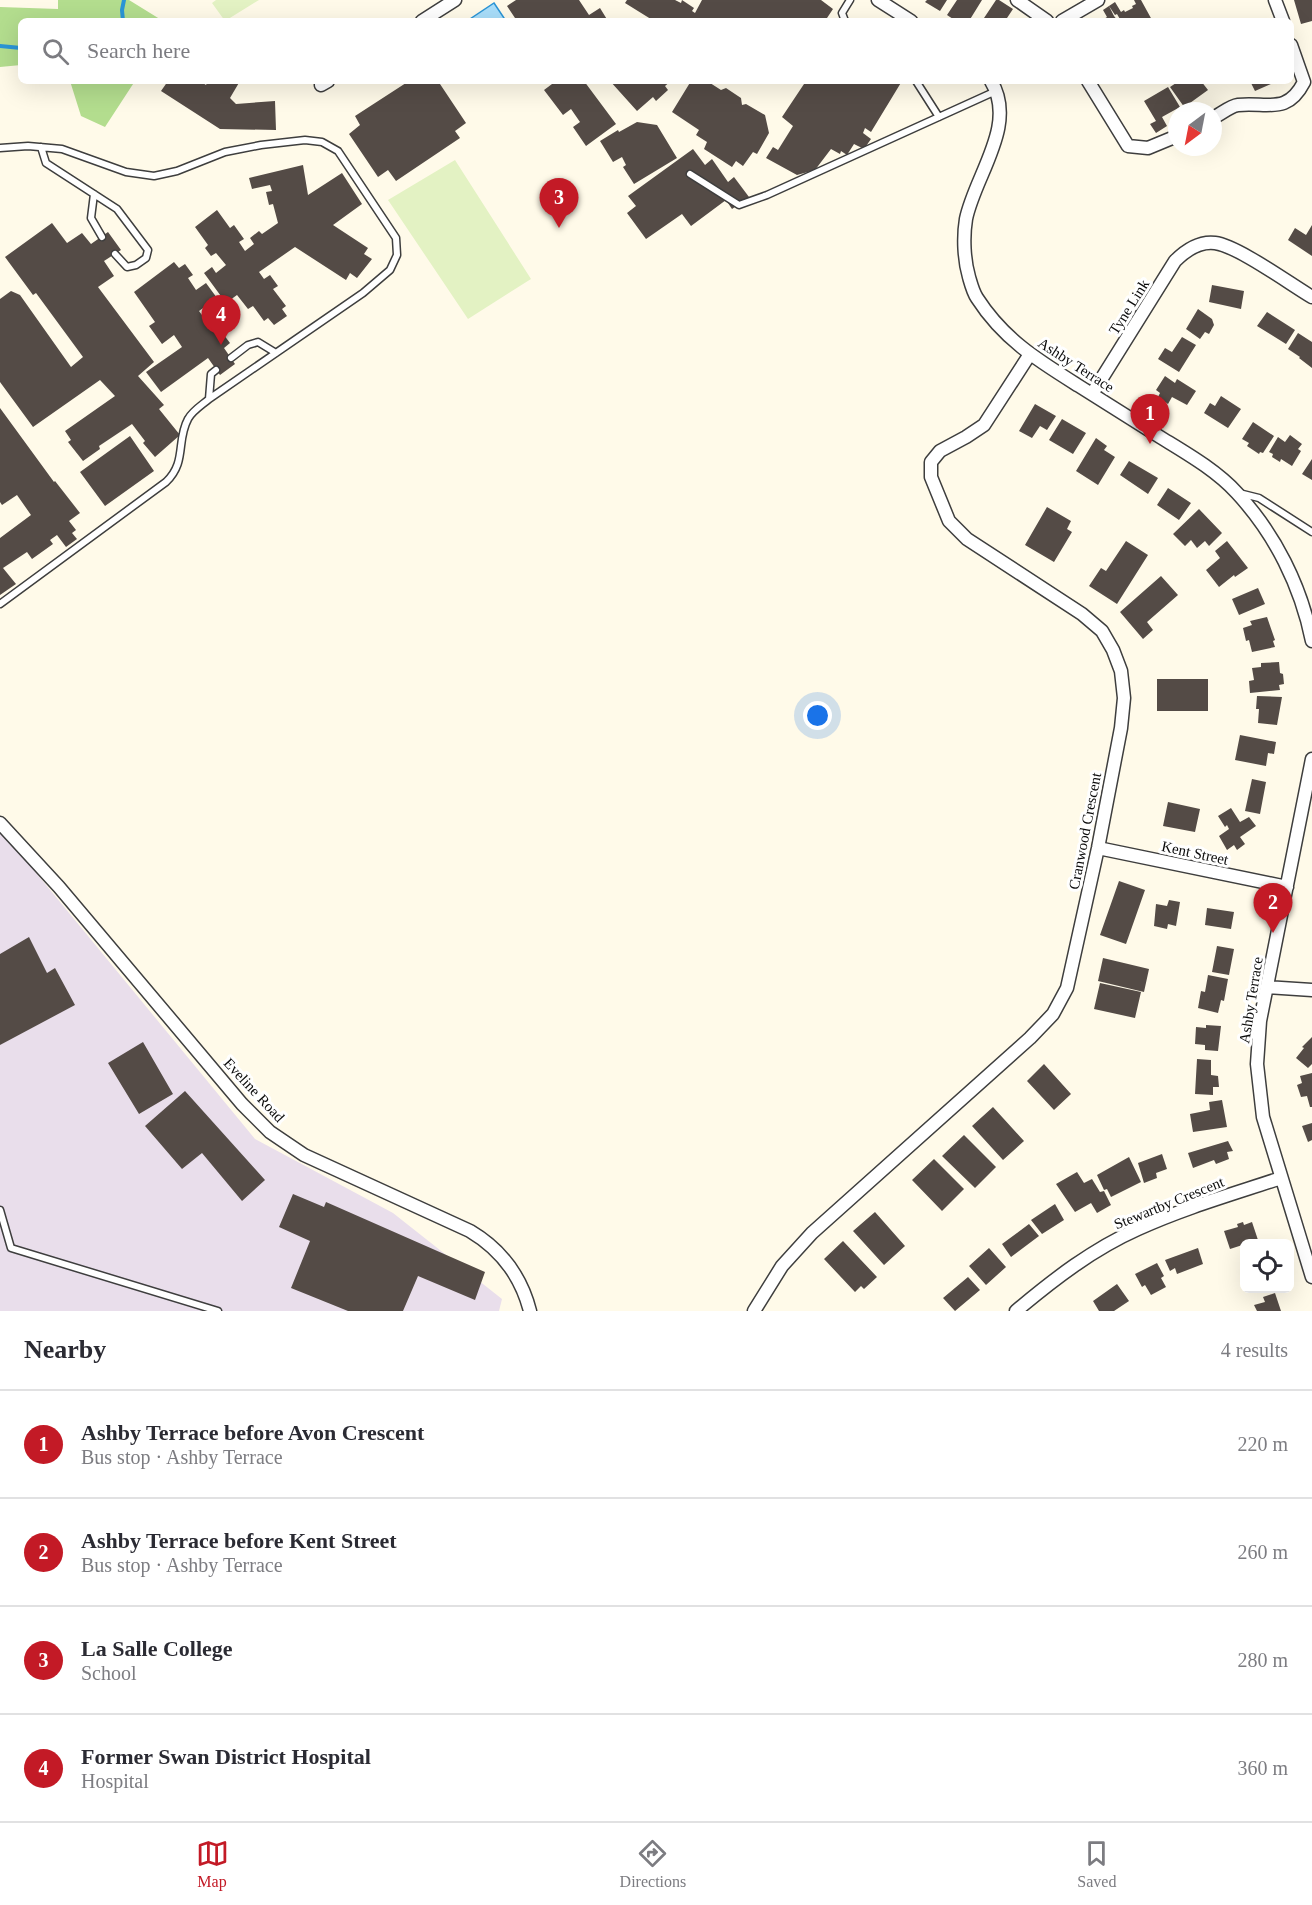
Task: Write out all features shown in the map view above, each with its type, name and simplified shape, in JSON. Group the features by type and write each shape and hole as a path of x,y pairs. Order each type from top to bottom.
{"street":[{"path":"427,18 455,0"},
{"path":"878,0 906,18"},
{"path":"1017,0 1043,18"},
{"path":"1067,18 1098,0"},
{"path":"1275,0 1282,18"},
{"path":"1222,113 1235,105 1283,104 1298,95 1304,82 1294,54"},
{"path":"1090,84 1128,146 1148,148 1168,140"},
{"name":"Ashby Terrace","path":"994,86 1000,104 996,139 977,185 966,220 965,263 975,296 999,328 1030,354 1188,454 1236,492 1281,553 1304,609 1312,641"},
{"name":"Tyne Link","path":"1092,394 1175,261 1185,251 1199,244 1214,243 1231,247 1312,297"},
{"name":"Cranwood Crescent","path":"757,1310 782,1266 812,1233 1030,1038 1053,1014 1067,988 1098,848 1121,728 1124,698 1121,671 1102,631 1082,614 966,539 949,521 931,477 931,462 940,451 984,425 1030,354"},
{"name":"Ashby Terrace","path":"1312,759 1308,803 1287,887 1260,1021 1257,1064 1263,1117 1312,1277"},
{"name":"Eveline Road","path":"0,824 59,887 256,1118 286,1144 304,1155 470,1231 482,1239 499,1253 513,1270 521,1283 530,1311"},
{"name":"Kent Street","path":"1098,848 1287,887"},
{"path":"1267,987 1312,990"},
{"name":"Stewartby Crescent","path":"1017,1311 1074,1265 1137,1229 1281,1178"}],"lane":[{"path":"844,18 842,13 850,0"},
{"path":"918,84 939,117"},
{"path":"690,174 739,205 767,195 939,117 994,86"},
{"path":"0,147 62,149 126,172 154,176 177,171 225,152 261,145 321,142 338,151 396,238 397,255 390,270 363,293 209,399 188,417 180,460 171,478 0,604"},
{"path":"41,147 46,163 117,209 148,250 146,258 136,266 127,267 115,254"},
{"path":"94,194 90,218 102,237"},
{"path":"231,358 248,345 258,342 276,353"},
{"path":"209,399 211,374 216,370"},
{"path":"1236,492 1259,498 1312,532"},
{"path":"0,1210 3,1232 12,1248 218,1311"}],"shaded area":[{"path":"0,829 255,1139 393,1213 502,1299 499,1311 0,1311"}],"green space":[{"path":"58,0 129,0 158,18 18,18 18,65 0,67 0,7 58,9"},
{"path":"216,0 259,0 230,18 223,18 212,3"},
{"path":"71,84 133,84 105,127 81,116"},
{"path":"455,160 531,279 468,319 388,200"}],"water":[{"path":"494,3 504,18 472,18"}],"building":[{"path":"516,0 579,0 589,15 600,8 606,18 515,18 507,6"},
{"path":"627,0 675,0 681,3 682,0 694,8 692,11 695,13 702,0 821,0 833,9 827,18 649,18 625,3"},
{"path":"927,0 947,0 940,11 925,2"},
{"path":"957,0 982,0 971,18 952,18 947,15"},
{"path":"996,0 1013,9 1007,18 984,18"},
{"path":"1134,0 1141,0 1151,18 1119,18 1109,6 1115,2 1121,12 1124,10 1125,12 1136,4"},
{"path":"1294,0 1312,0 1312,21 1301,24"},
{"path":"1109,6 1116,18 1106,18 1103,10"},
{"path":"166,84 238,84 230,98 236,104 275,101 276,130 220,129 161,91"},
{"path":"404,84 440,84 466,123 455,131 460,138 396,181 388,170 378,177 349,134 360,125 355,116"},
{"path":"552,84 586,84 616,124 586,146 573,127 580,122 571,109 563,115 544,90"},
{"path":"613,84 667,84 665,86 668,90 656,101 653,97 637,111"},
{"path":"689,84 712,84 721,90 726,88 741,98 742,105 746,104 765,115 769,133 757,154 753,152 743,166 736,161 732,167 704,149 707,142 696,135 699,130 672,112"},
{"path":"804,84 900,84 871,132 865,128 863,133 871,139 864,149 854,144 847,155 831,149 815,170 797,175 766,158 773,147 778,150 793,126 782,117"},
{"path":"1174,84 1203,84 1208,90 1191,102 1181,102 1170,87"},
{"path":"1252,84 1271,84 1255,91"},
{"path":"1168,87 1177,102 1168,102 1168,114 1162,117 1167,126 1156,133 1150,124 1156,121 1144,101"},
{"path":"637,122 657,125 677,158 634,184 623,167 626,165 622,157 613,162 600,141"},
{"path":"693,149 705,165 712,159 728,182 734,177 749,197 732,209 726,200 691,226 682,214 646,239 627,213 636,206 628,196"},
{"path":"303,165 308,195 342,173 362,204 333,225 368,248 364,254 372,259 357,278 350,273 346,280 295,247 259,272 264,279 270,275 278,286 273,289 286,306 282,309 287,316 274,325 268,318 264,321 253,306 248,309 237,295 226,303 204,273 212,267 216,273 226,265 216,253 211,256 205,248 208,245 195,227 217,210 230,228 234,225 244,239 239,242 245,251 254,244 250,238 259,231 262,234 278,223 273,204 269,205 266,192 272,191 270,185 252,189 249,178"},
{"path":"52,223 67,243 82,233 91,244 108,232 121,250 104,261 114,276 98,287 154,362 138,376 164,405 159,409 180,435 155,457 143,443 145,441 132,424 99,446 100,449 83,461 68,442 71,440 65,431 115,396 100,380 33,427 0,382 0,299 11,291 20,295 71,367 83,357 36,293 33,295 5,257"},
{"path":"1312,225 1312,256 1288,240 1295,228 1306,235"},
{"path":"174,262 179,268 185,264 193,275 188,278 196,290 206,283 217,298 199,311 210,326 214,322 230,343 224,348 235,364 220,375 208,358 161,392 146,372 182,347 174,335 162,344 149,326 155,322 134,292"},
{"path":"1212,285 1244,291 1241,309 1209,302"},
{"path":"1198,309 1212,319 1214,325 1209,334 1205,332 1200,339 1186,329"},
{"path":"1267,312 1295,330 1286,344 1257,326"},
{"path":"1298,333 1312,342 1312,368 1288,349"},
{"path":"1182,337 1196,345 1179,372 1158,359 1165,348 1172,352"},
{"path":"1165,376 1175,383 1177,379 1196,391 1187,405 1172,397 1168,404 1158,397 1160,393 1156,390"},
{"path":"1221,396 1241,409 1228,428 1204,413 1210,403 1215,406"},
{"path":"1035,404 1056,416 1047,430 1040,426 1032,438 1019,431"},
{"path":"0,408 54,482 80,513 69,521 76,530 72,533 77,539 66,547 57,535 50,540 53,544 32,559 27,552 3,568 16,584 0,595 0,538 31,515 17,495 2,505 0,502"},
{"path":"1062,419 1086,433 1073,454 1049,440"},
{"path":"1253,422 1274,436 1263,453 1259,454 1247,446 1249,443 1242,439"},
{"path":"1290,435 1302,444 1298,449 1301,451 1292,466 1281,459 1280,462 1269,452 1278,437 1285,442"},
{"path":"130,436 154,471 105,506 80,472"},
{"path":"1096,438 1107,446 1104,450 1115,457 1098,485 1076,471"},
{"path":"1312,459 1312,480 1302,474"},
{"path":"1129,461 1158,478 1148,494 1120,475"},
{"path":"1168,488 1191,503 1179,520 1157,505"},
{"path":"1047,507 1071,521 1067,529 1072,532 1054,562 1025,545"},
{"path":"1199,509 1222,533 1209,546 1205,541 1197,548 1191,540 1185,546 1173,534"},
{"path":"1126,541 1148,555 1117,604 1089,586 1101,568 1106,571"},
{"path":"1227,541 1248,568 1235,577 1234,575 1219,587 1206,570 1220,558 1215,551"},
{"path":"1161,576 1178,595 1147,622 1153,630 1143,639 1120,612"},
{"path":"1258,588 1265,604 1239,615 1232,599"},
{"path":"1267,617 1275,640 1273,641 1275,647 1252,652 1243,628 1252,625 1250,621"},
{"path":"1279,662 1284,684 1279,685 1280,690 1250,693 1249,681 1254,680 1252,668 1261,667 1261,663"},
{"path":"1157,679 1208,679 1208,711 1157,711"},
{"path":"1257,696 1282,697 1277,725 1258,723"},
{"path":"1240,735 1276,742 1274,754 1268,753 1266,766 1235,760"},
{"path":"1252,779 1266,782 1260,814 1245,811"},
{"path":"1168,802 1200,809 1195,832 1163,826"},
{"path":"1231,808 1240,822 1249,817 1256,826 1240,837 1245,844 1237,850 1234,845 1227,850 1219,836 1229,829 1218,816"},
{"path":"1119,881 1145,890 1126,944 1100,935"},
{"path":"1169,900 1180,902 1176,926 1168,924 1167,929 1154,926 1156,904 1167,906"},
{"path":"1207,908 1234,912 1231,929 1205,925"},
{"path":"29,937 47,973 55,968 75,1005 0,1045 0,954"},
{"path":"1217,946 1234,949 1229,975 1212,972"},
{"path":"1103,958 1149,969 1144,992 1098,981"},
{"path":"1208,975 1228,979 1224,1001 1221,1000 1218,1013 1198,1008 1201,991 1205,992"},
{"path":"1100,983 1141,992 1135,1018 1094,1009"},
{"path":"1206,1025 1221,1026 1218,1051 1205,1050 1205,1045 1195,1044 1196,1027 1206,1028"},
{"path":"1312,1037 1312,1064 1308,1068 1296,1058 1304,1048 1302,1047"},
{"path":"143,1042 173,1094 139,1114 108,1063"},
{"path":"1197,1059 1211,1060 1211,1075 1218,1076 1219,1087 1213,1087 1213,1095 1195,1094"},
{"path":"1044,1064 1071,1094 1054,1110 1027,1081"},
{"path":"1312,1073 1312,1107 1310,1107 1307,1096 1301,1097 1297,1085 1302,1083 1300,1076"},
{"path":"185,1091 265,1180 242,1201 202,1153 182,1169 145,1126"},
{"path":"1222,1100 1227,1127 1193,1132 1190,1114 1210,1110 1209,1102"},
{"path":"993,1107 1024,1141 1003,1160 972,1126"},
{"path":"1312,1123 1312,1140 1308,1142 1302,1126"},
{"path":"964,1135 996,1167 975,1188 942,1156"},
{"path":"1228,1141 1233,1151 1227,1152 1229,1159 1216,1164 1214,1160 1193,1168 1188,1153"},
{"path":"1162,1154 1167,1169 1156,1173 1157,1178 1144,1183 1138,1163"},
{"path":"1129,1157 1141,1182 1111,1197 1107,1189 1104,1190 1097,1175"},
{"path":"934,1159 964,1189 942,1211 912,1180"},
{"path":"1077,1172 1084,1183 1092,1179 1100,1192 1104,1191 1111,1205 1097,1213 1091,1203 1075,1212 1056,1184"},
{"path":"293,1194 324,1207 326,1202 485,1272 475,1300 418,1276 403,1311 348,1311 291,1288 310,1241 279,1227"},
{"path":"1055,1204 1064,1220 1042,1234 1031,1220"},
{"path":"875,1212 905,1246 884,1265 853,1231"},
{"path":"1243,1222 1244,1225 1252,1222 1258,1239 1240,1239 1240,1246 1230,1249 1224,1231 1238,1227 1237,1224"},
{"path":"1029,1224 1039,1236 1011,1257 1002,1244"},
{"path":"843,1241 877,1277 864,1289 861,1286 855,1292 824,1259"},
{"path":"989,1248 1006,1267 986,1285 969,1266"},
{"path":"1198,1248 1203,1264 1177,1274 1175,1268 1170,1271 1165,1260"},
{"path":"1157,1263 1164,1276 1161,1278 1166,1287 1151,1295 1145,1285 1142,1287 1135,1274"},
{"path":"968,1277 980,1290 955,1311 943,1298"},
{"path":"1117,1284 1129,1301 1114,1311 1099,1311 1093,1301"},
{"path":"1275,1293 1281,1311 1257,1311 1254,1305 1265,1302 1263,1297"}],"waterway":[{"path":"123,18 124,0"},
{"path":"0,46 18,48"}],"place":[{"name":"La Salle College","path":"559,228"},
{"name":"Former Swan District Hospital","path":"221,345"},
{"name":"Ashby Terrace before Avon Crescent","path":"1150,444"},
{"name":"Ashby Terrace before Kent Street","path":"1273,933"}]}
